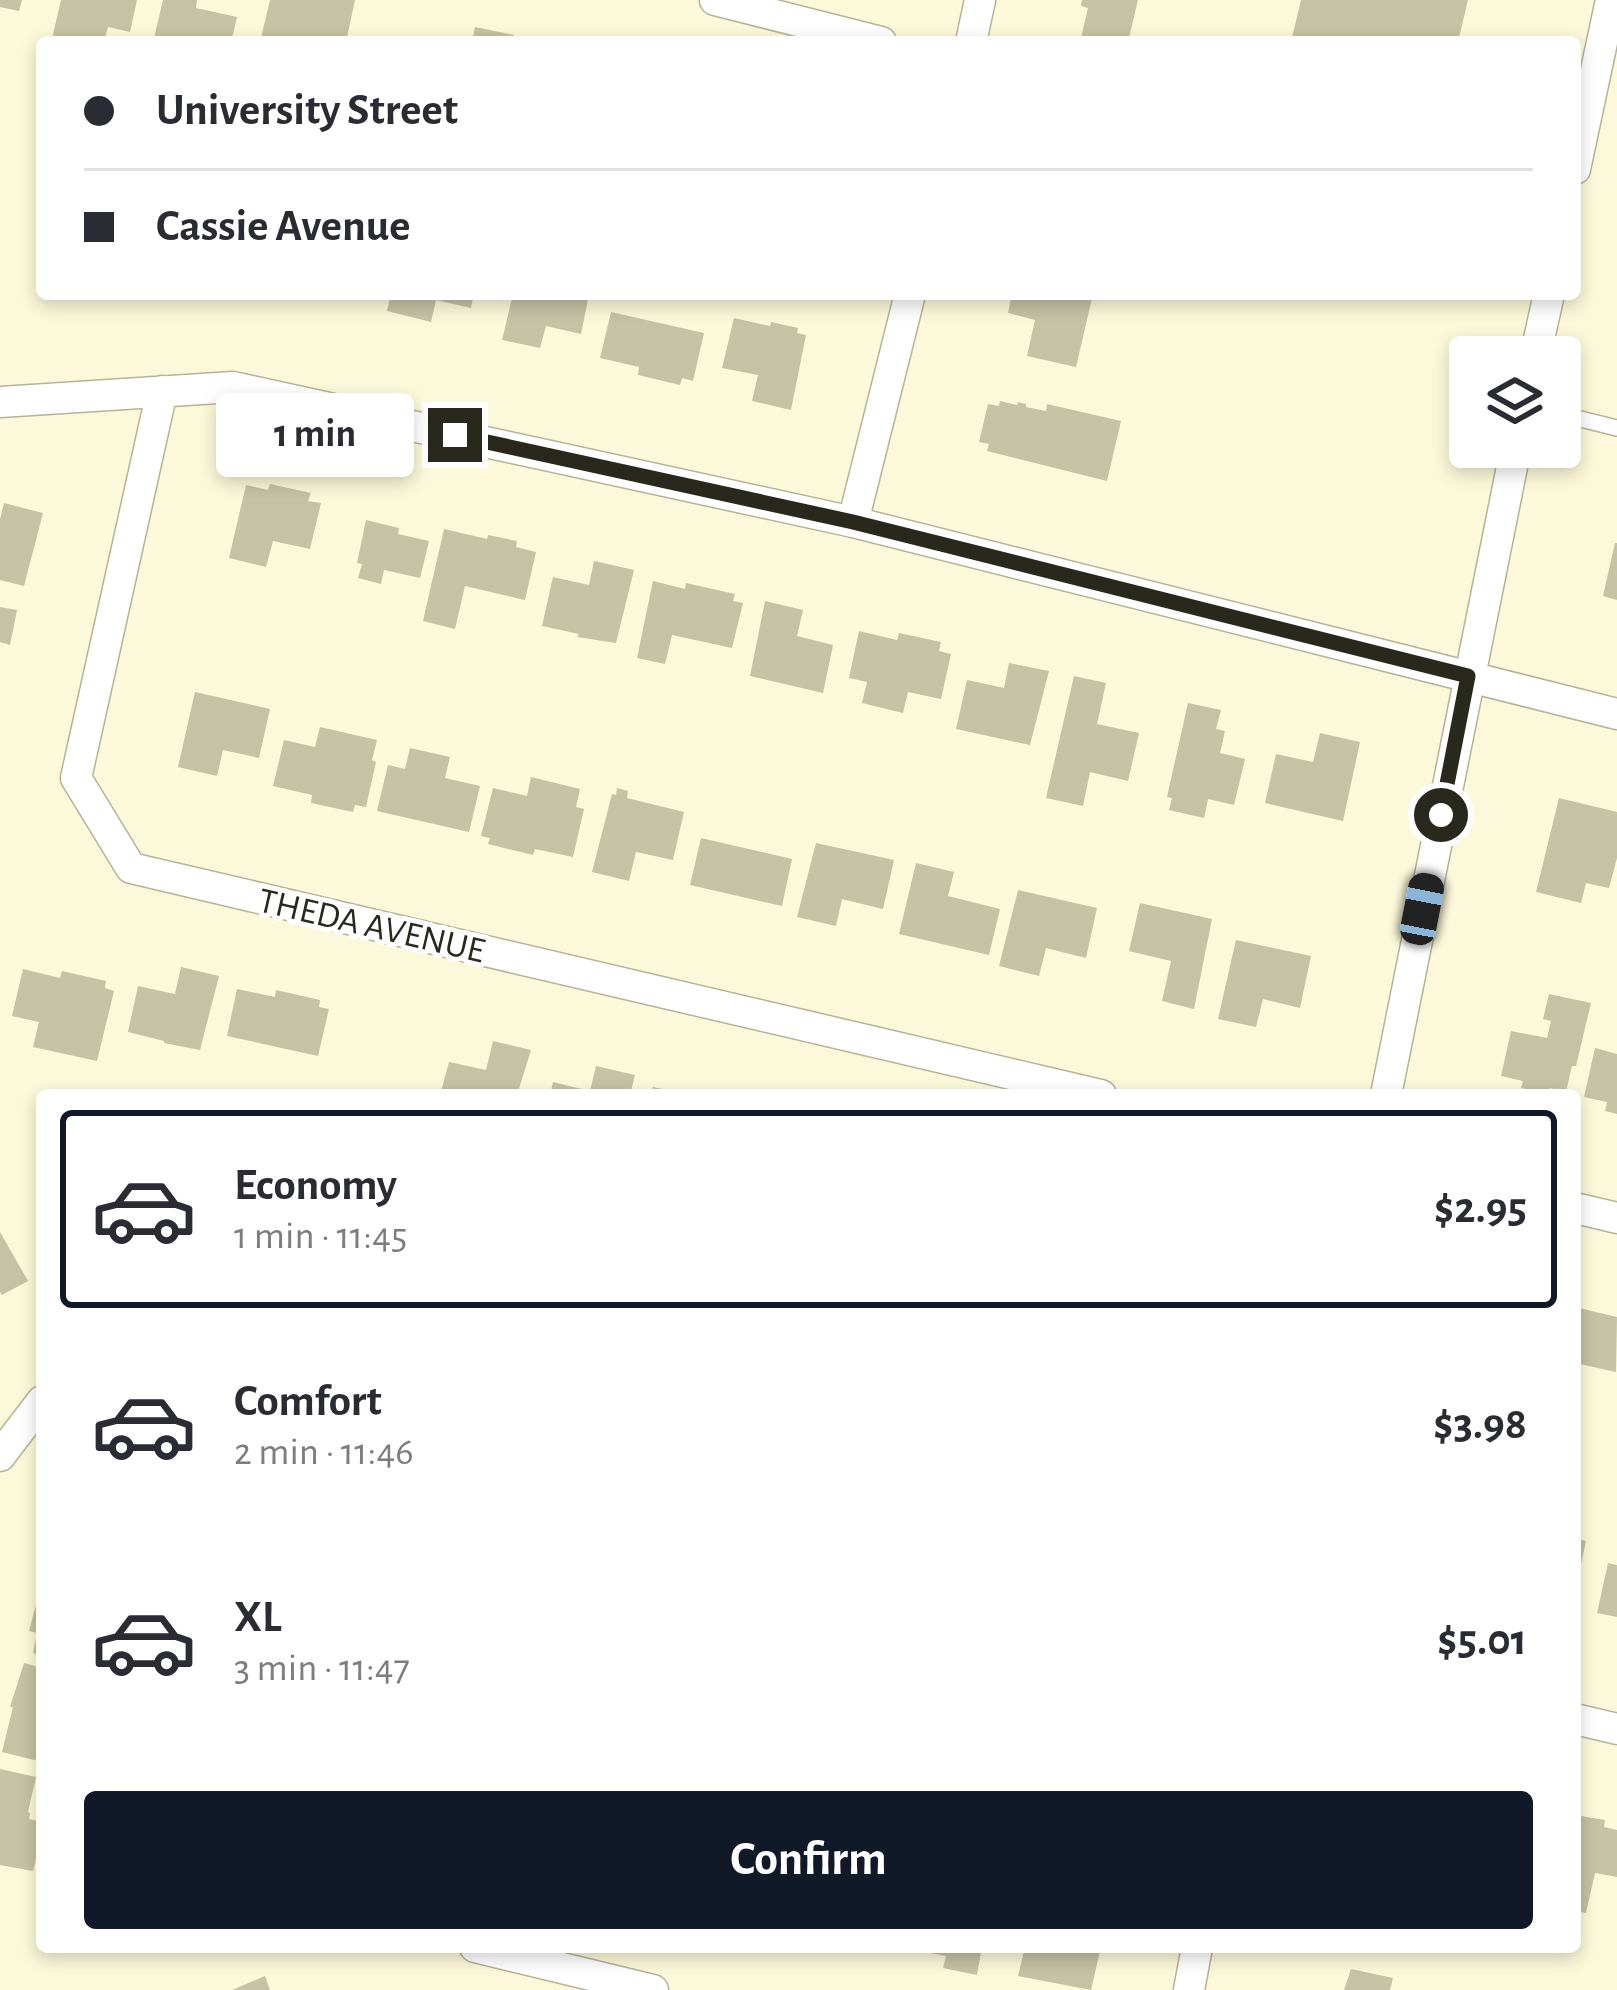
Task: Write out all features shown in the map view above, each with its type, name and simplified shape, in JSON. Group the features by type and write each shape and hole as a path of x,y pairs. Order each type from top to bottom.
{"street":[{"path":"715,0 857,36"},
{"path":"972,36 980,0"},
{"path":"1581,141 1611,0"},
{"path":"853,522 908,300"},
{"path":"1540,336 1548,300"},
{"path":"0,402 233,387 853,522 1617,714"},
{"name":"THEDA AVENUE","path":"162,391 76,778 131,868 1076,1089"},
{"path":"1387,1089 1512,468"},
{"path":"1581,1209 1617,1218"},
{"path":"0,1456 36,1409"},
{"path":"1581,1721 1617,1730"},
{"path":"500,1953 653,1990"},
{"path":"1189,1990 1197,1953"}],"lane":[{"path":"1581,419 1617,428"}],"building":[{"path":"0,0 22,0 19,11 0,7"},
{"path":"61,0 137,0 130,32 108,27 106,36 53,36"},
{"path":"163,0 197,0 196,8 237,17 232,36 154,36"},
{"path":"270,0 355,0 347,36 261,36"},
{"path":"1082,0 1138,0 1129,36 1081,36 1088,8 1081,6"},
{"path":"1301,0 1468,0 1459,36 1292,36"},
{"path":"475,27 514,35 514,36 473,36"},
{"path":"390,300 436,300 431,322 387,311"},
{"path":"436,300 473,300 471,308"},
{"path":"512,300 588,300 581,334 546,326 540,348 502,340"},
{"path":"1011,300 1092,300 1076,367 1027,356 1035,320 1008,313"},
{"path":"611,312 704,333 693,381 682,378 680,385 638,375 639,367 600,358"},
{"path":"734,318 798,328 797,333 806,335 791,410 752,401 758,375 722,368"},
{"path":"1000,401 1046,411 1047,404 1121,421 1107,481 987,451 989,444 979,442 988,404 999,406"},
{"path":"270,484 311,493 308,501 321,503 310,549 273,541 266,567 229,558 246,485 268,490"},
{"path":"4,503 43,513 24,586 0,580"},
{"path":"366,520 429,541 420,578 384,570 381,584 358,578"},
{"path":"444,529 517,541 516,547 536,552 525,600 465,586 455,629 423,621"},
{"path":"1617,543 1617,600 1603,596"},
{"path":"594,561 634,570 616,643 542,626 553,577 589,585"},
{"path":"653,581 735,594 733,601 743,603 732,648 672,635 665,664 637,658"},
{"path":"765,601 803,610 797,636 833,645 823,693 750,676"},
{"path":"0,607 17,610 10,645 0,642"},
{"path":"859,631 897,640 899,633 941,642 939,651 951,654 941,699 908,692 903,713 862,703 867,682 849,678"},
{"path":"1009,663 1049,671 1030,745 956,729 967,680 1004,688"},
{"path":"1074,676 1106,683 1097,724 1139,733 1128,781 1090,772 1083,806 1046,798"},
{"path":"195,692 270,709 259,758 223,750 217,776 178,767"},
{"path":"1188,703 1221,710 1216,729 1225,731 1220,753 1245,759 1234,805 1208,799 1204,818 1169,810 1172,798 1167,797"},
{"path":"320,727 377,740 366,807 355,805 353,812 311,803 312,795 273,786 284,740 315,747"},
{"path":"1320,733 1360,742 1343,821 1265,803 1276,754 1313,762"},
{"path":"410,748 450,757 445,778 480,786 469,832 377,811 388,765 405,769"},
{"path":"531,777 580,789 576,807 584,809 573,857 535,849 533,855 488,844 490,838 481,836 493,788 527,796"},
{"path":"617,788 628,791 627,798 684,812 673,860 636,852 629,881 592,872"},
{"path":"1559,798 1617,812 1617,858 1609,888 1586,883 1581,903 1536,892"},
{"path":"701,838 792,859 782,906 690,885"},
{"path":"816,843 894,860 883,909 842,899 836,926 797,917"},
{"path":"916,863 954,872 948,896 1000,909 989,955 899,934"},
{"path":"1018,890 1097,908 1086,958 1046,948 1039,976 999,966"},
{"path":"1140,903 1212,919 1194,1009 1162,1001 1171,961 1129,951"},
{"path":"1236,940 1311,956 1300,1008 1263,999 1256,1027 1218,1019"},
{"path":"181,967 219,976 200,1050 128,1032 138,986 175,994"},
{"path":"23,969 60,978 62,971 106,981 105,988 114,991 97,1061 33,1047 39,1022 12,1016"},
{"path":"237,989 275,997 276,990 320,1000 319,1007 329,1009 318,1056 227,1036"},
{"path":"1549,994 1591,1003 1567,1089 1526,1089 1521,1088 1523,1081 1501,1076 1511,1031 1547,1038 1551,1021 1543,1019"},
{"path":"493,1041 531,1050 519,1089 442,1089 449,1062 486,1070"},
{"path":"1595,1048 1617,1054 1617,1114 1605,1111 1607,1102 1584,1097"},
{"path":"596,1066 635,1075 632,1089 590,1089"},
{"path":"553,1082 582,1089 551,1089"},
{"path":"0,1232 28,1281 2,1295 0,1292"},
{"path":"1581,1308 1617,1317 1616,1372 1581,1364"},
{"path":"1608,1563 1617,1565 1617,1617 1597,1613"},
{"path":"36,1605 36,1633 29,1631"},
{"path":"24,1663 36,1666 36,1760 2,1752"},
{"path":"0,1769 36,1777 28,1812 29,1819 36,1821 36,1859 33,1871 0,1865"},
{"path":"1581,1816 1605,1820 1604,1827 1617,1830 1617,1877 1595,1873 1586,1913 1581,1912"},
{"path":"931,1953 981,1953 977,1975 943,1968 946,1956"},
{"path":"1024,1953 1100,1953 1091,1990 1018,1976"},
{"path":"1351,1969 1393,1978 1390,1990 1344,1990"},
{"path":"265,1976 270,1990 232,1990"}],"route":[{"path":"455,435 853,522 1468,676 1441,815"}]}
